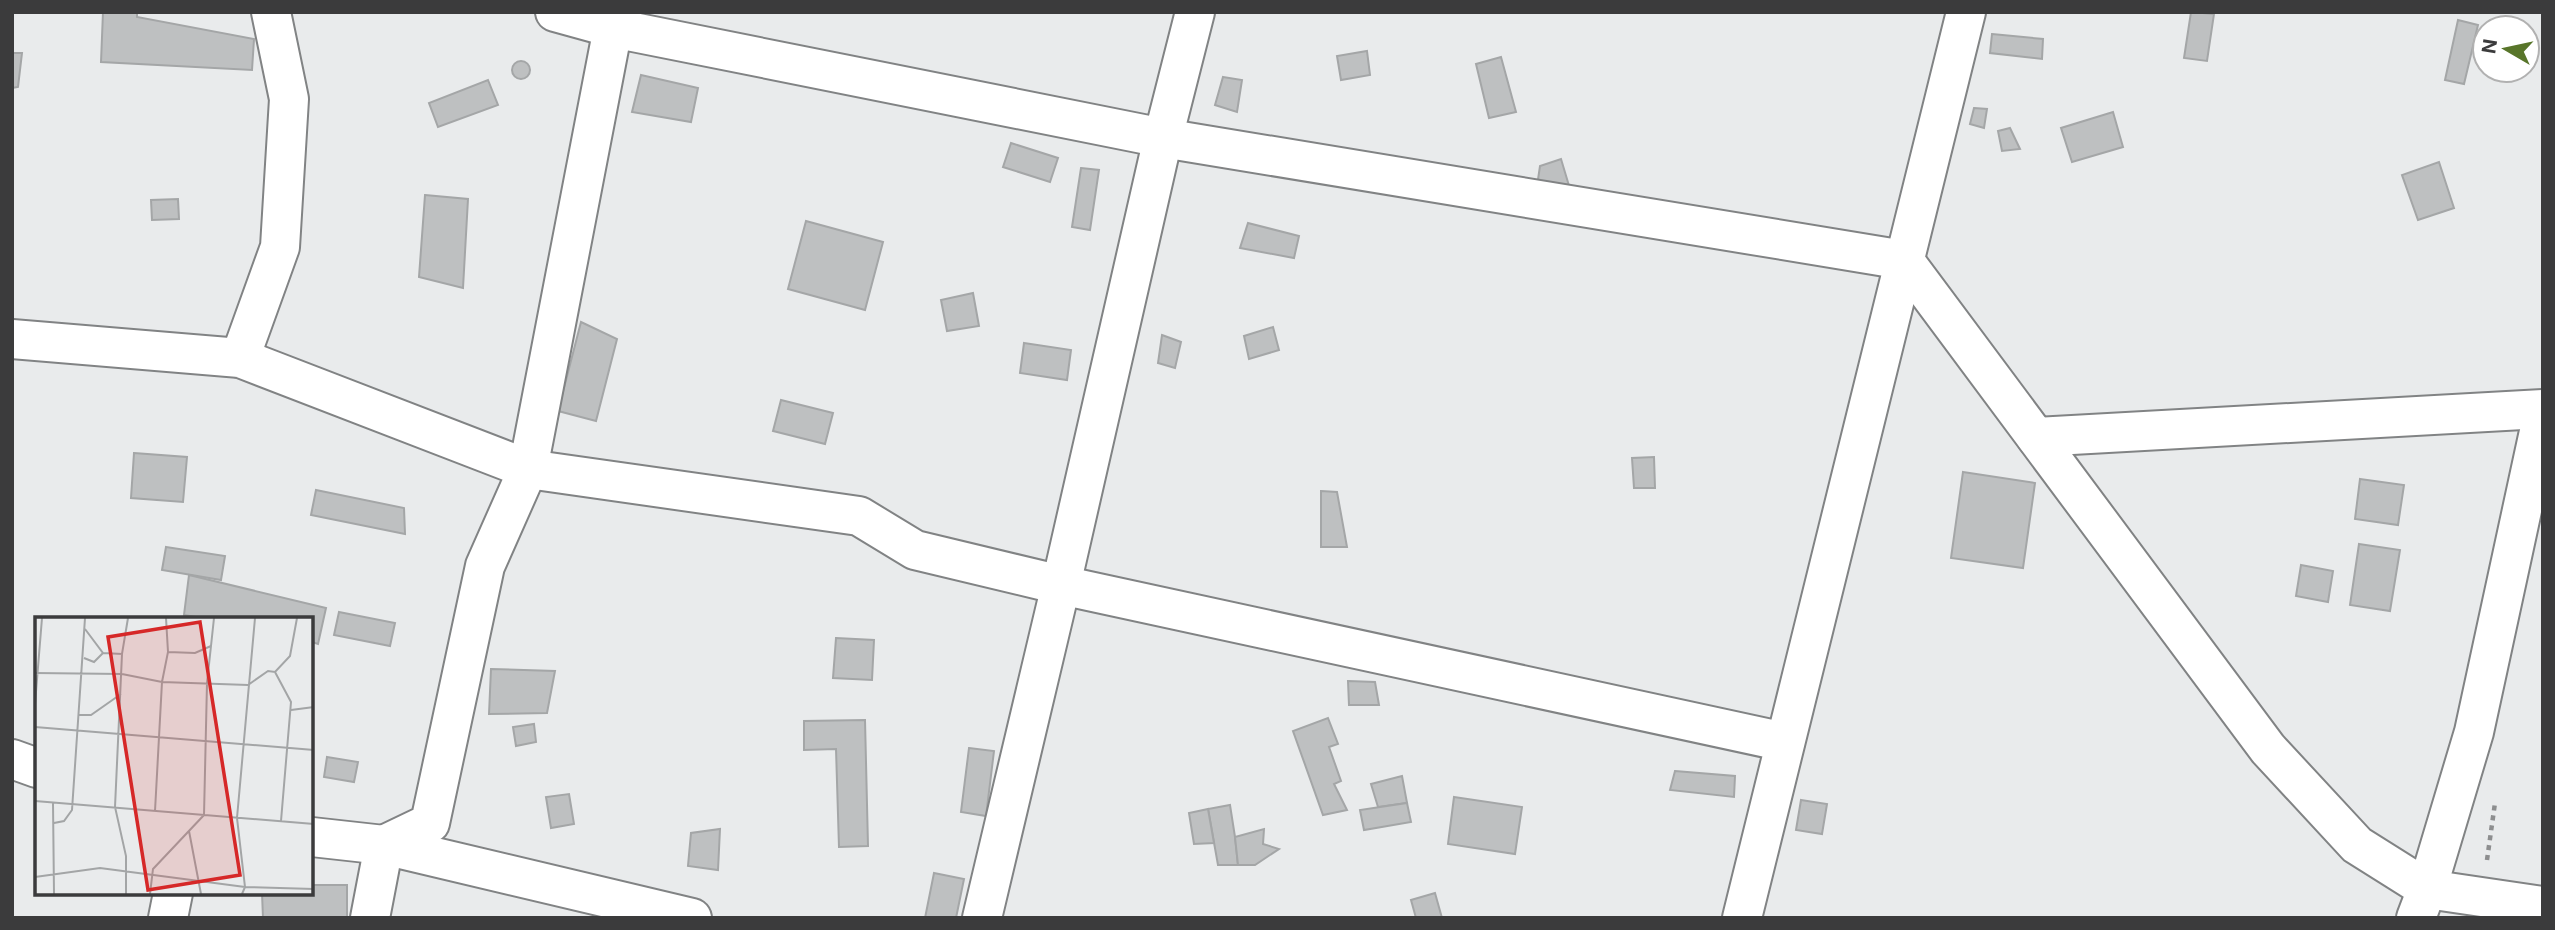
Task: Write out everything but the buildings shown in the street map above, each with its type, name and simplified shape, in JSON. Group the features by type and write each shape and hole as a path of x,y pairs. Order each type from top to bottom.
{"street":[{"path":"240,358 280,247 289,100 271,12"},
{"path":"555,12 614,20 1163,138 1904,260 2268,749 2357,845 2421,903 2543,906"},
{"path":"982,918 1062,585 1163,138 1195,12"},
{"path":"1742,918 1966,12"},
{"path":"384,845 430,823 485,566 528,469 614,20"},
{"path":"12,339 240,358 528,469 859,516 915,550 1062,585 1786,742"},
{"path":"2036,437 2543,411 2474,732 2421,903"},
{"path":"12,759 35,767"},
{"path":"313,836 384,845 589,905 692,918"},
{"path":"370,918 384,845"},
{"path":"168,918 173,895"}]}
